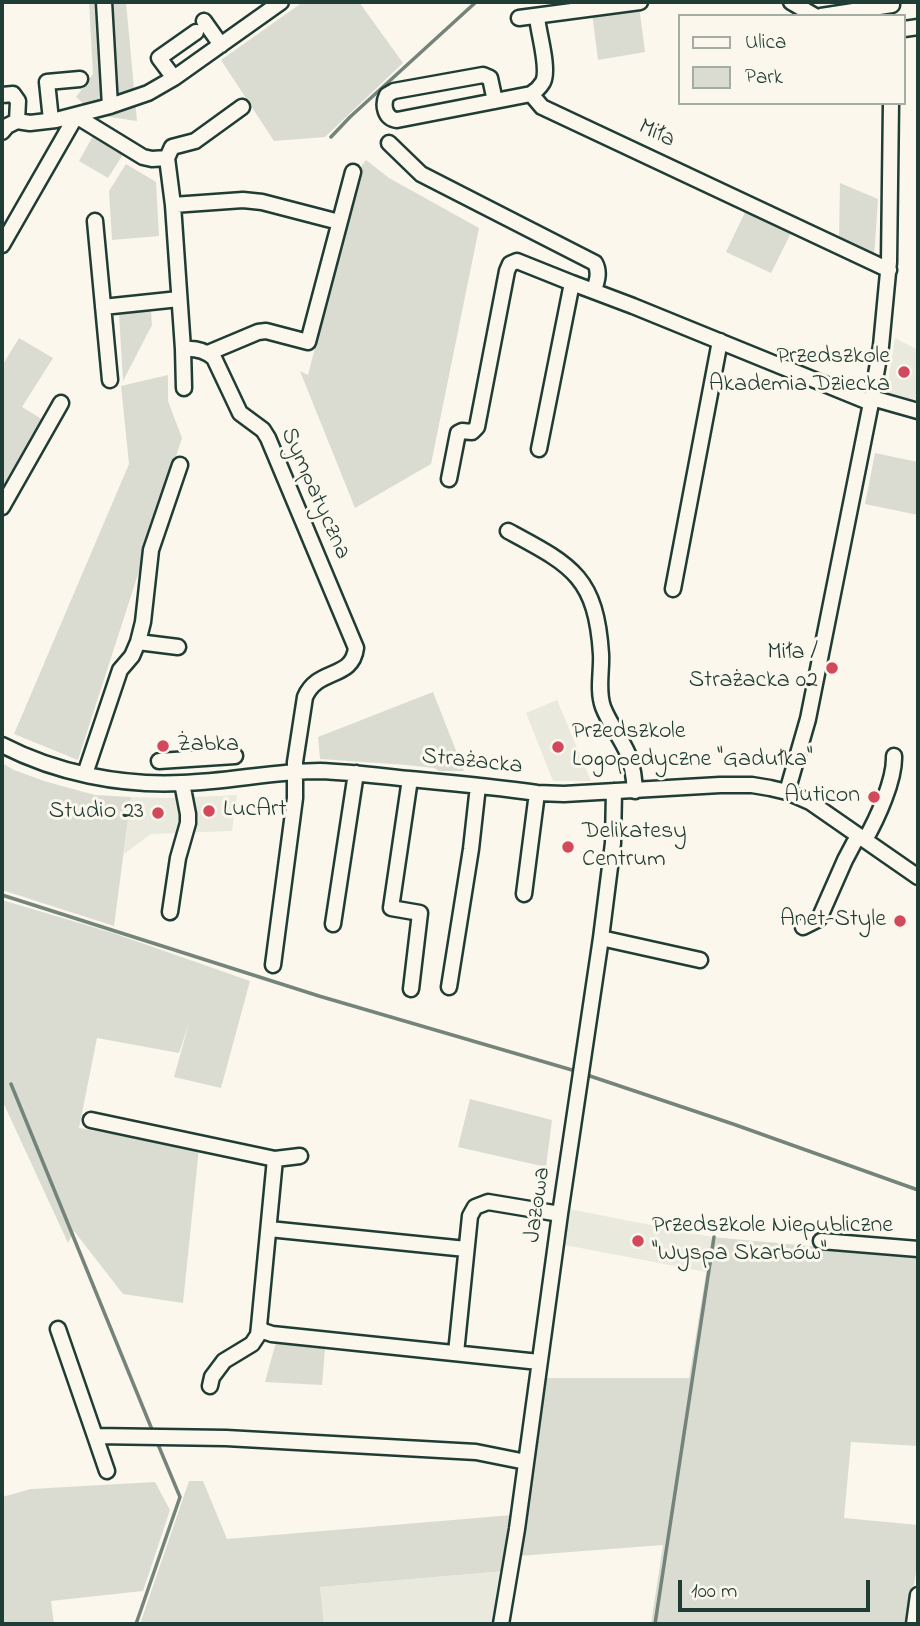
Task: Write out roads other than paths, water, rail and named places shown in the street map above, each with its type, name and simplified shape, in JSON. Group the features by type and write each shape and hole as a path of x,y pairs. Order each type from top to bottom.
{"street":[{"path":"104,2 110,106"},
{"path":"2,132 17,121 30,123 76,116 148,93 174,78 281,2"},
{"path":"519,18 640,2"},
{"path":"791,2 812,14"},
{"path":"849,14 891,11"},
{"path":"495,101 492,81 486,75 390,92 385,98 387,115 397,120 495,101 531,94 543,82 546,73 538,24"},
{"path":"174,78 159,58 200,26 221,45"},
{"path":"51,120 47,82 80,79"},
{"path":"2,95 13,94 16,97 17,121"},
{"name":"Miła","path":"531,94 542,107 889,270"},
{"path":"787,792 808,719 872,401 889,270 891,105"},
{"path":"184,388 173,205 167,158 172,147 195,141 242,107"},
{"path":"76,116 143,157 167,158"},
{"path":"2,245 76,116"},
{"path":"389,143 421,174 595,263 598,277 594,291"},
{"path":"183,349 191,348 208,353 266,331 307,342 353,172"},
{"path":"173,205 243,200 262,202 339,222"},
{"path":"95,221 110,380"},
{"path":"449,480 458,433 474,431 477,427 507,271 510,264 517,261 872,401 918,411"},
{"path":"539,449 572,283"},
{"path":"103,307 179,299"},
{"path":"673,589 720,341"},
{"name":"Sympatyczna","path":"208,353 214,358 240,413 257,425 268,438 356,648 355,656 346,668 321,679 309,689 305,697 295,762 295,798 273,965"},
{"path":"2,508 61,403"},
{"path":"85,774 120,670 132,656 138,642 143,622 151,550 180,465"},
{"path":"508,531 570,568 582,581 590,596 600,645 600,689 603,707 633,766 635,791"},
{"path":"138,642 178,647"},
{"name":"Strażacka","path":"2,745 43,763 85,774 135,782 182,783 295,772 356,773 564,794 752,785 787,792 810,802 918,877"},
{"path":"803,927 819,919 854,843 862,838 875,821 895,768 894,755"},
{"path":"159,761 235,756"},
{"path":"333,924 356,773"},
{"path":"410,779 391,908 419,913 411,989"},
{"path":"170,912 178,858 188,822 182,783"},
{"path":"449,987 478,786"},
{"name":"Jazowa","path":"501,1624 601,938 613,843 614,792"},
{"path":"524,894 537,793"},
{"path":"601,938 700,960"},
{"path":"91,1120 275,1159 300,1156"},
{"path":"210,1387 212,1377 224,1361 252,1344 258,1335 275,1159"},
{"path":"456,1353 470,1216 475,1207 488,1202 560,1214"},
{"path":"269,1229 466,1249"},
{"path":"821,1241 918,1249"},
{"path":"259,1326 263,1331 272,1334 539,1362"},
{"path":"58,1329 107,1471"},
{"path":"94,1436 226,1438 475,1452 526,1462"},
{"path":"914,1624 918,1595"}],"waterway":[{"path":"331,137 476,2"},
{"path":"2,895 319,996 572,1070"},
{"path":"587,1075 918,1190"},
{"path":"11,1084 153,1432"},
{"path":"655,1624 714,1237"},
{"path":"136,1624 180,1497 157,1442"}],"place":[{"name":"Przedszkole Akademia Dziecka","path":"904,372"},
{"name":"Miła / Strażacka 02","path":"832,668"},
{"name":"Żabka","path":"163,746"},
{"name":"Przedszkole Logopedyczne \"Gadułka\"","path":"558,747"},
{"name":"Auticon","path":"874,797"},
{"name":"LucArt","path":"209,811"},
{"name":"Studio 23","path":"158,813"},
{"name":"Delikatesy Centrum","path":"568,847"},
{"name":"Anet-Style","path":"900,921"},
{"name":"Przedszkole Niepubliczne \"Wyspa Skarbów\"","path":"638,1241"}]}
